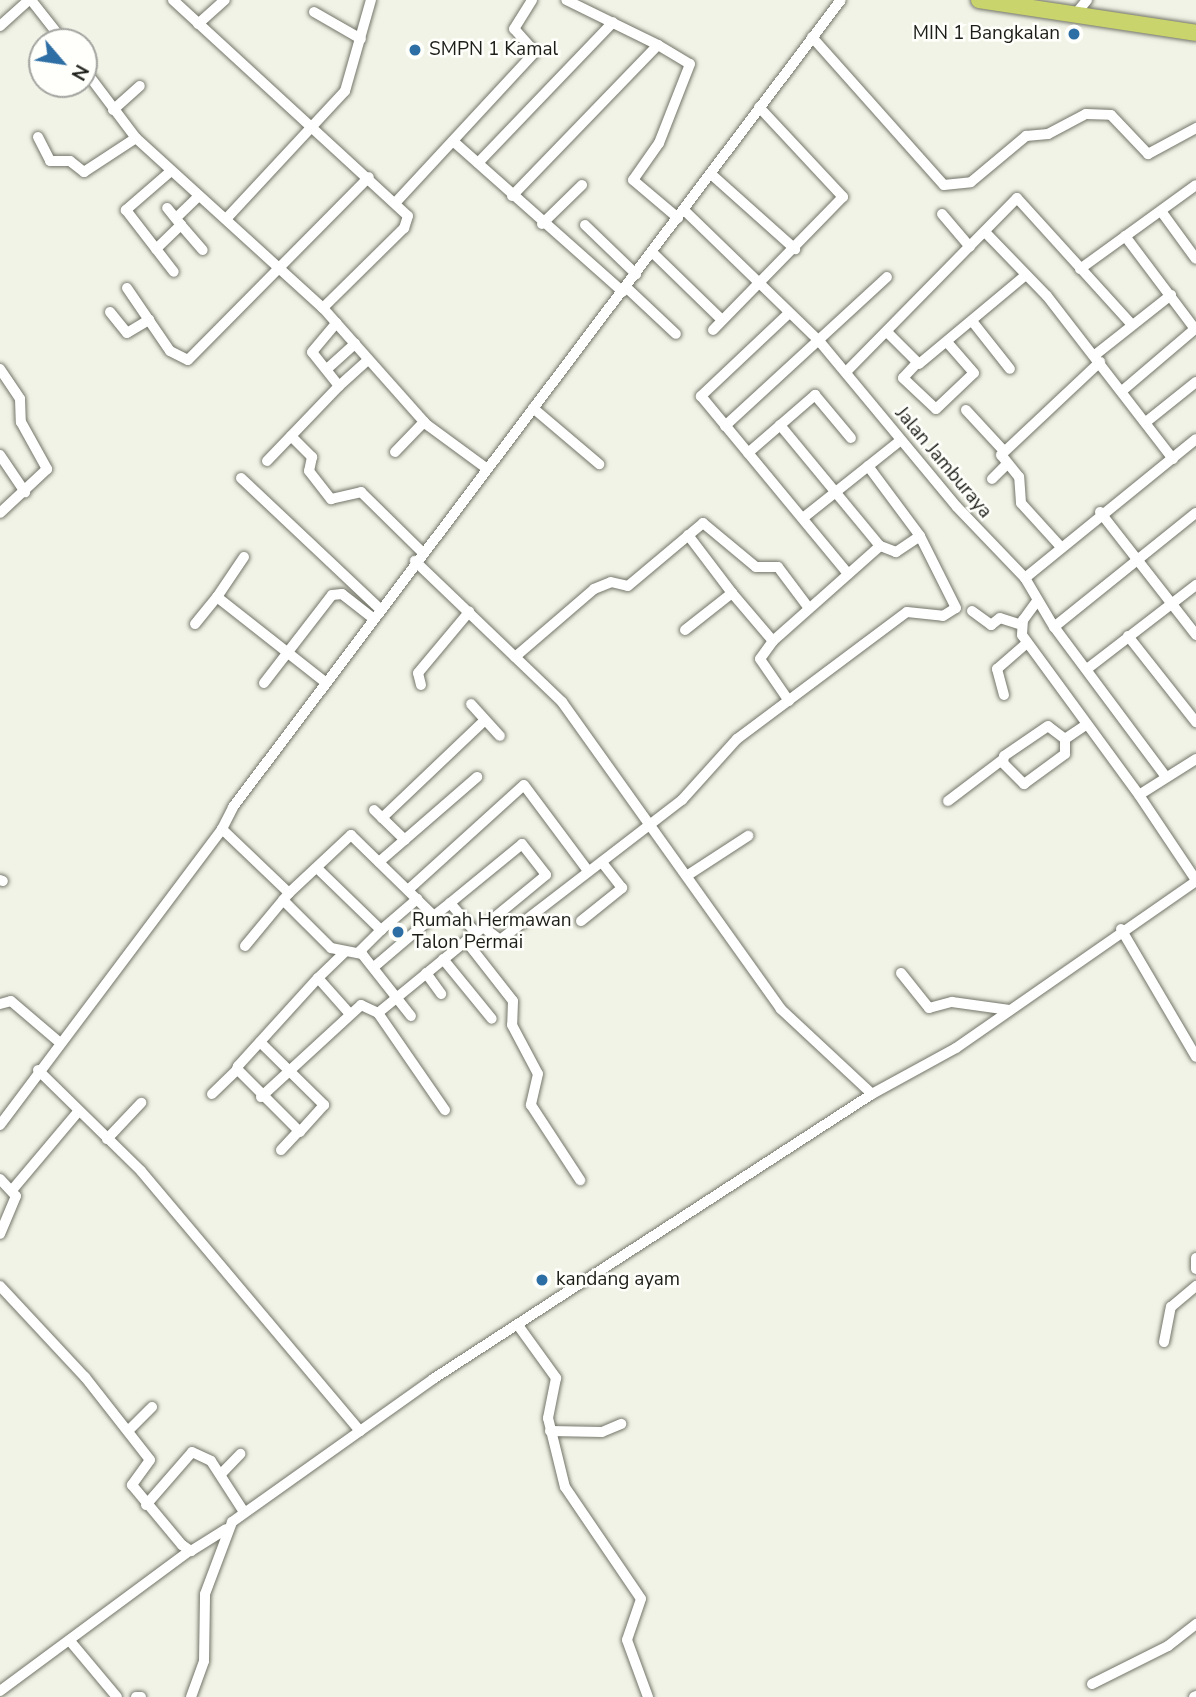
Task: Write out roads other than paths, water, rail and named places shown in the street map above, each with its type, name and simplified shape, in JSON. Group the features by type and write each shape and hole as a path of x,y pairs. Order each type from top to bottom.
{"highway":[{"path":"978,0 1196,33"}],"street":[{"path":"0,26 30,0 53,28"},
{"path":"173,0 397,201 408,216 404,228 323,308"},
{"path":"198,23 225,0"},
{"path":"226,219 345,91 371,0"},
{"path":"397,201 535,52 514,29 532,0"},
{"path":"512,196 658,45 566,0"},
{"path":"1,1122 58,1041 222,829 325,682 653,253 841,0"},
{"path":"1074,16 1087,0"},
{"path":"314,12 361,39"},
{"path":"478,163 613,22"},
{"path":"812,37 944,185 959,188 1026,136 1048,134 1086,114 1111,115 1147,154 1196,128"},
{"name":"Jalan Jamburaya","path":"658,45 690,64 659,143 633,180 681,214 820,342 901,440 1025,578 1054,627 1166,777"},
{"path":"113,110 140,86"},
{"path":"98,89 136,138 323,308 424,422 486,468"},
{"path":"713,330 843,197 759,107"},
{"path":"38,137 50,161 66,159 84,172 136,138"},
{"path":"453,141 542,224 676,334"},
{"path":"170,171 127,206 174,272"},
{"path":"711,174 795,249"},
{"path":"127,288 170,351 188,360 226,328 278,267 369,177"},
{"path":"542,224 582,186"},
{"path":"1080,269 1195,187"},
{"path":"156,249 200,196"},
{"path":"846,372 1017,198 1132,325"},
{"path":"167,208 203,250"},
{"path":"1161,211 1196,259"},
{"path":"942,214 970,247"},
{"path":"585,225 636,275"},
{"path":"985,232 1097,358 1173,459"},
{"path":"1122,391 1196,328 1125,236"},
{"path":"653,253 722,320"},
{"path":"947,342 974,373 936,410 903,378 916,364 947,342 1026,275"},
{"path":"725,426 820,342 887,277"},
{"path":"1002,449 1132,325 1171,295"},
{"path":"110,312 127,333 149,320"},
{"path":"788,314 700,392 848,574"},
{"path":"972,321 1010,369"},
{"path":"336,323 312,352 339,386"},
{"path":"887,332 916,364"},
{"path":"327,369 355,344"},
{"path":"267,461 339,386 368,360"},
{"path":"0,369 20,399 21,422 47,469 0,513"},
{"path":"1146,422 1196,382"},
{"path":"748,453 815,395 851,438"},
{"path":"533,408 599,464"},
{"path":"967,410 1002,449 1006,466 1019,477 1021,500 1062,544"},
{"path":"395,452 424,422"},
{"path":"780,425 880,546 897,552 920,536"},
{"path":"291,436 313,458 309,471 331,499 360,492 469,612 562,702 653,825 780,1009 873,1094"},
{"path":"1025,578 1100,512 1196,439"},
{"path":"803,518 901,440"},
{"path":"0,455 25,492"},
{"path":"450,903 479,930 500,940 588,871 653,825 737,739 907,612 943,616 956,608 920,536 868,466"},
{"path":"992,478 1006,466"},
{"path":"241,478 377,614"},
{"path":"1100,512 1196,635"},
{"path":"1054,627 1140,561 1196,513"},
{"path":"516,657 594,589 611,582 628,586 699,524 710,526 756,567 778,567 808,607"},
{"path":"688,535 732,593 773,640"},
{"path":"789,701 760,659 773,640 808,607 880,546"},
{"path":"195,624 244,557"},
{"path":"1087,669 1196,585"},
{"path":"685,630 732,593"},
{"path":"264,683 335,594 377,614"},
{"path":"217,597 325,682"},
{"path":"1021,625 1037,601"},
{"path":"972,611 991,625 1000,618 1021,625"},
{"path":"421,685 418,673 469,612"},
{"path":"0,1691 189,1551 226,1529 244,1512 360,1431 873,1094 1077,967 1121,929 1196,881 1139,795 1084,726 1027,643 1021,625"},
{"path":"1128,636 1196,722"},
{"path":"1004,695 997,669 1027,643"},
{"path":"471,704 500,736"},
{"path":"405,841 378,814 485,720"},
{"path":"948,801 1048,726 1065,739"},
{"path":"1065,739 1084,726"},
{"path":"1002,760 1015,782 1024,784 1065,754 1065,739"},
{"path":"1139,795 1196,759"},
{"path":"379,862 477,777"},
{"path":"408,890 524,785 588,871"},
{"path":"222,829 344,953"},
{"path":"245,946 286,897 318,869 349,835 433,916"},
{"path":"688,875 748,836"},
{"path":"374,967 522,844 547,875 378,1013"},
{"path":"581,921 622,888 601,862"},
{"path":"318,869 381,930"},
{"path":"358,953 417,899"},
{"path":"1121,929 1196,1057"},
{"path":"466,941 513,1001 512,1025 538,1074 532,1108 580,1180"},
{"path":"212,1094 344,953 358,953 374,967 411,1016"},
{"path":"443,960 492,1019"},
{"path":"426,973 441,994"},
{"path":"901,973 929,1008 953,1002 1009,1010"},
{"path":"318,978 350,1014"},
{"path":"0,1004 12,1002 58,1041"},
{"path":"261,1097 350,1014 365,1005 378,1013 445,1110"},
{"path":"260,1042 325,1106 281,1150"},
{"path":"38,1070 78,1113 107,1139 360,1431"},
{"path":"237,1070 298,1132"},
{"path":"107,1139 141,1103"},
{"path":"0,1234 10,1220 13,1189 78,1113"},
{"path":"0,1179 13,1189"},
{"path":"1196,1258 1196,1269"},
{"path":"0,1286 128,1431 150,1460 131,1482 146,1505 189,1551"},
{"path":"1164,1342 1171,1307 1196,1286"},
{"path":"520,1328 555,1378 551,1431 570,1497 641,1599 628,1640 648,1697"},
{"path":"128,1431 152,1407"},
{"path":"551,1431 602,1432 621,1424"},
{"path":"146,1505 192,1452 221,1474 244,1512"},
{"path":"221,1474 240,1454"},
{"path":"191,1697 204,1661 205,1594 226,1529"},
{"path":"1092,1684 1168,1646 1196,1624"},
{"path":"70,1641 117,1697"},
{"path":"136,1697 141,1697"}],"place":[{"name":"MIN 1 Bangkalan","path":"1074,34"},
{"name":"SMPN 1 Kamal","path":"415,50"},
{"name":"Rumah Hermawan Talon Permai","path":"398,932"},
{"name":"kandang ayam","path":"542,1280"}]}
